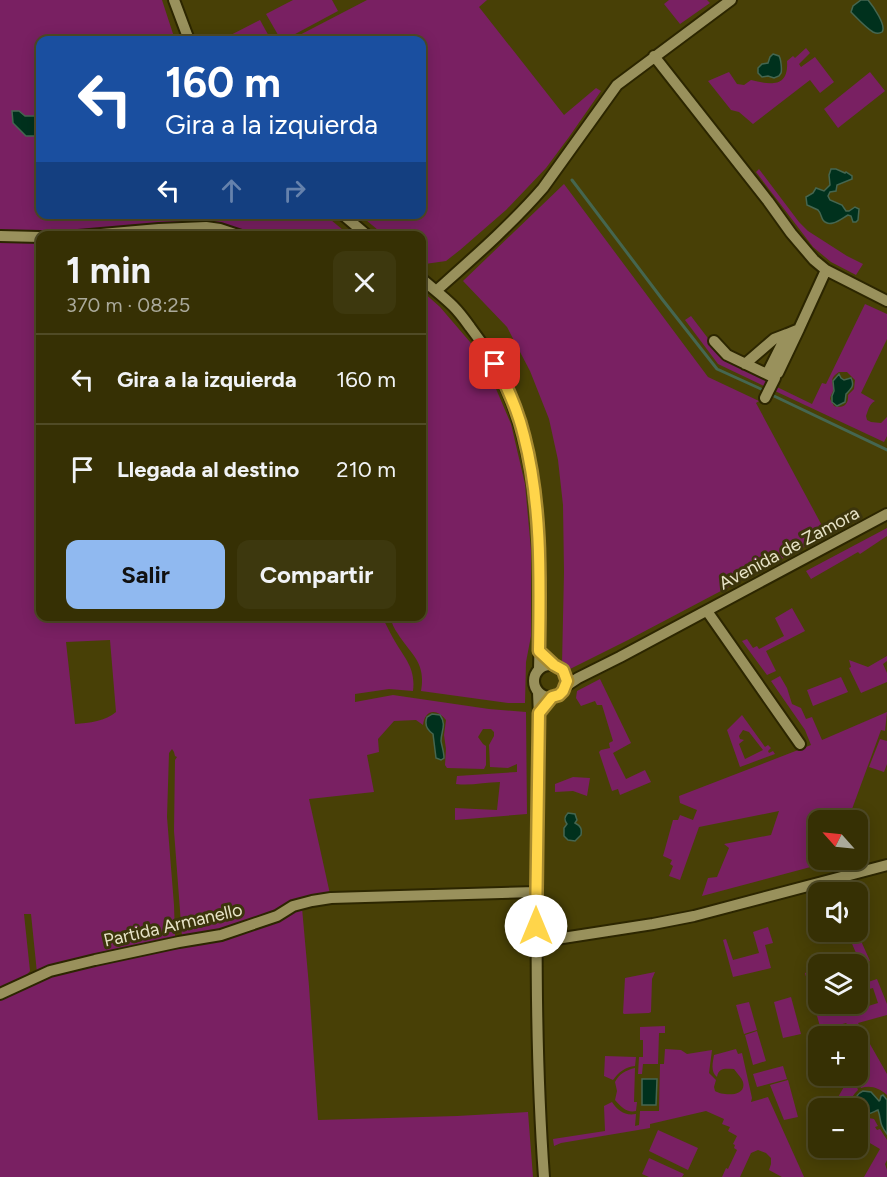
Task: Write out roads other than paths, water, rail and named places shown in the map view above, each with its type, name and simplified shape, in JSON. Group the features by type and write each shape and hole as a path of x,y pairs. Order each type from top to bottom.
{"street":[{"path":"174,0 188,36"},
{"path":"435,291 532,200 574,147 612,92 625,79 731,0"},
{"path":"654,56 814,260 826,270 887,301"},
{"path":"348,219 362,231"},
{"path":"136,231 206,227 226,231"},
{"path":"0,236 36,237"},
{"path":"772,373 799,328 826,270"},
{"path":"426,283 454,307 486,347 503,380 524,436 532,478 539,541 539,651 534,684 538,692 539,713 536,892 539,1102 544,1177"},
{"path":"745,364 774,339 799,328"},
{"path":"772,373 787,334"},
{"path":"714,341 727,355 772,373 775,378 765,398"},
{"name":"Avenida de Zamora","path":"566,686 887,514"},
{"name":"Avenida de Zamora","path":"707,611 801,744"},
{"path":"539,651 554,665"},
{"path":"538,669 548,664 559,667 567,681 559,695 544,696 538,692"},
{"path":"564,673 578,678"},
{"path":"539,713 552,697"},
{"path":"537,942 694,916 887,865"},
{"name":"Partida Armanello","path":"0,994 50,971 179,942 221,935 277,916 293,906 312,901 331,898 536,892"}],"waterway":[{"path":"572,180 717,369 761,389"},
{"path":"774,396 887,450"}]}
